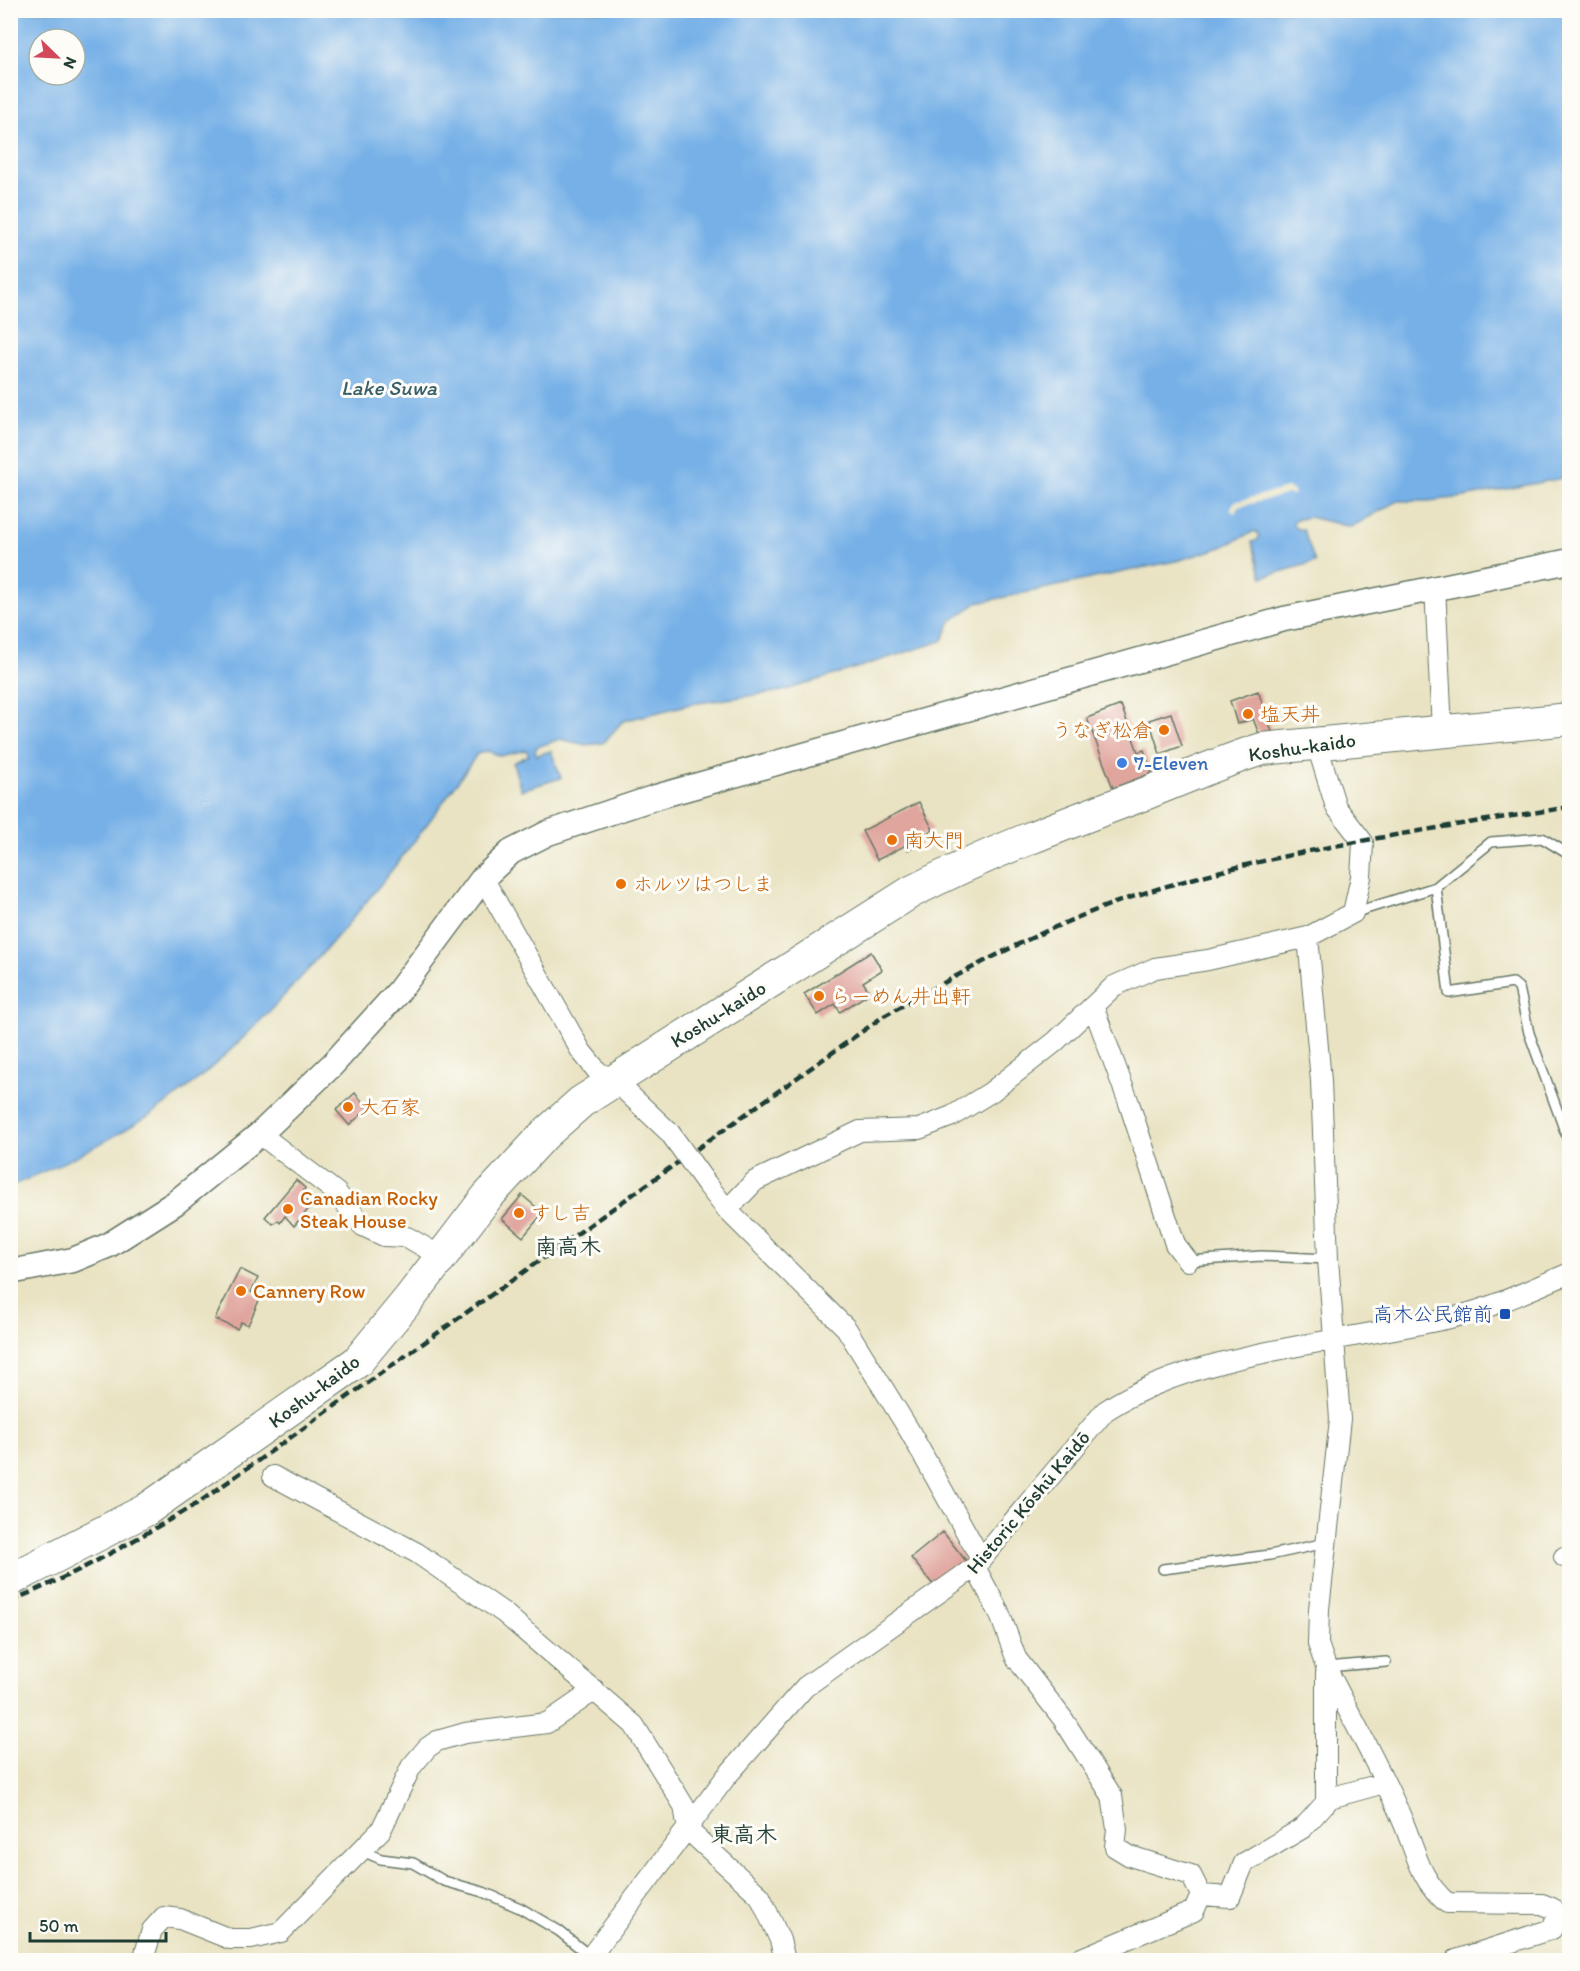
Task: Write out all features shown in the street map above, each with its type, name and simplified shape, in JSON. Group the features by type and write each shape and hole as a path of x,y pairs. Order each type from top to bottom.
{"highway":[{"name":"Koshu-kaido","path":"10,1580 146,1510 357,1362 409,1299 487,1197 545,1134 581,1102 911,892 962,866 1228,760 1262,749 1569,719"}],"street":[{"path":"10,1272 73,1260 109,1245 175,1203 260,1134 333,1064 399,991 483,878 511,852 548,833 656,797 1284,619 1435,586 1569,561"},
{"path":"1435,586 1442,731"},
{"path":"727,1210 755,1180 860,1131 919,1129 952,1116 1000,1085 1055,1042 1114,986 1155,968 1208,960 1308,937 1353,913 1361,877 1363,842 1336,807 1316,742"},
{"path":"483,878 581,1051 597,1072 614,1080 670,1133 727,1210 846,1328 909,1430 978,1563 1016,1658 1063,1719 1112,1796 1117,1829 1115,1847 1130,1856 1191,1875 1201,1895"},
{"path":"1308,937 1321,1081 1328,1259 1336,1341 1340,1419 1326,1543 1318,1644 1326,1667 1404,1824 1419,1866 1431,1889 1447,1903 1542,1904 1552,1908 1557,1916 1552,1929 1456,1960"},
{"path":"1093,1006 1129,1103 1175,1244 1188,1261"},
{"path":"260,1134 337,1193 363,1226 384,1236 407,1237 440,1256"},
{"name":"Historic Kōshū Kaidō","path":"589,1959 726,1777 805,1688 978,1563 1105,1411 1126,1398 1170,1381 1244,1358 1453,1318 1569,1273"},
{"path":"273,1476 417,1552 504,1613 634,1725 684,1806 688,1830 760,1896 780,1940 785,1960"},
{"path":"1326,1667 1326,1803"},
{"path":"143,1960 152,1930 164,1917 180,1919 230,1939 251,1939 281,1932 381,1830 411,1767 427,1748 437,1741 465,1733 547,1723 595,1690"},
{"path":"1201,1895 1230,1897 1244,1863 1303,1828 1330,1798 1384,1783"},
{"path":"1077,1960 1194,1911 1201,1895"}],"lane":[{"path":"1353,913 1436,887 1491,842 1542,838 1569,855"},
{"path":"1436,887 1449,993 1513,983 1519,988 1529,1033 1569,1145"},
{"path":"1188,1261 1261,1256 1328,1259"},
{"path":"1164,1569 1270,1555 1326,1543"},
{"path":"1326,1667 1386,1662"},
{"path":"360,1850 381,1859 413,1863 444,1881 483,1892 520,1908 559,1931 589,1959"}],"water":[{"name":"Lake Suwa","path":"11,11 1569,11 1569,477 1464,497 1428,501 1398,501 1351,527 1309,517 1294,520 1293,525 1297,529 1303,529 1315,562 1262,577 1252,542 1258,540 1259,535 1255,531 1222,547 1180,560 977,603 951,621 942,641 783,691 691,704 623,721 603,743 586,745 560,739 537,747 535,751 537,755 551,751 561,778 521,790 513,763 529,755 526,750 500,756 488,751 477,754 408,850 359,910 252,1029 190,1086 156,1111 85,1152 11,1186"}],"pier":[{"path":"1287,488 1294,491 1293,495 1288,494 1238,507 1235,513 1230,510 1234,502"}],"building":[{"path":"1258,691 1272,732 1260,736 1253,719 1237,724 1230,701"},
{"path":"1121,705 1138,752 1144,750 1152,773 1113,788 1087,718"},
{"path":"1171,713 1182,746 1160,754 1149,720"},
{"path":"919,802 933,830 919,837 922,842 908,850 906,845 877,860 862,831"},
{"path":"871,952 882,970 863,982 870,993 840,1012 835,1004 818,1015 804,994"},
{"path":"355,1093 368,1109 349,1125 336,1110"},
{"path":"296,1180 305,1188 301,1197 312,1205 294,1226 285,1216 280,1223 278,1220 273,1224 265,1217"},
{"path":"522,1195 543,1213 523,1237 502,1219"},
{"path":"240,1269 258,1278 251,1292 261,1296 248,1325 241,1322 237,1329 215,1319"},
{"path":"943,1532 966,1561 935,1587 911,1558"}],"railway":[{"path":"10,1601 84,1567 201,1501 884,1016 1008,949 1105,907 1191,879 1298,853 1570,807"}],"place":[{"name":"塩天丼","path":"1248,714"},
{"name":"うなぎ松倉","path":"1164,730"},
{"name":"7-Eleven","path":"1122,763"},
{"name":"南大門","path":"892,840"},
{"name":"ホルツはつしま","path":"621,884"},
{"name":"らーめん井出軒","path":"819,996"},
{"name":"大石家","path":"348,1107"},
{"name":"Canadian Rocky Steak House","path":"288,1209"},
{"name":"すし吉","path":"519,1213"},
{"name":"Cannery Row","path":"241,1291"},
{"name":"高木公民館前","path":"1505,1314"}],"district":[{"name":"南高木","path":"568,1246"},
{"name":"東高木","path":"744,1834"}]}
